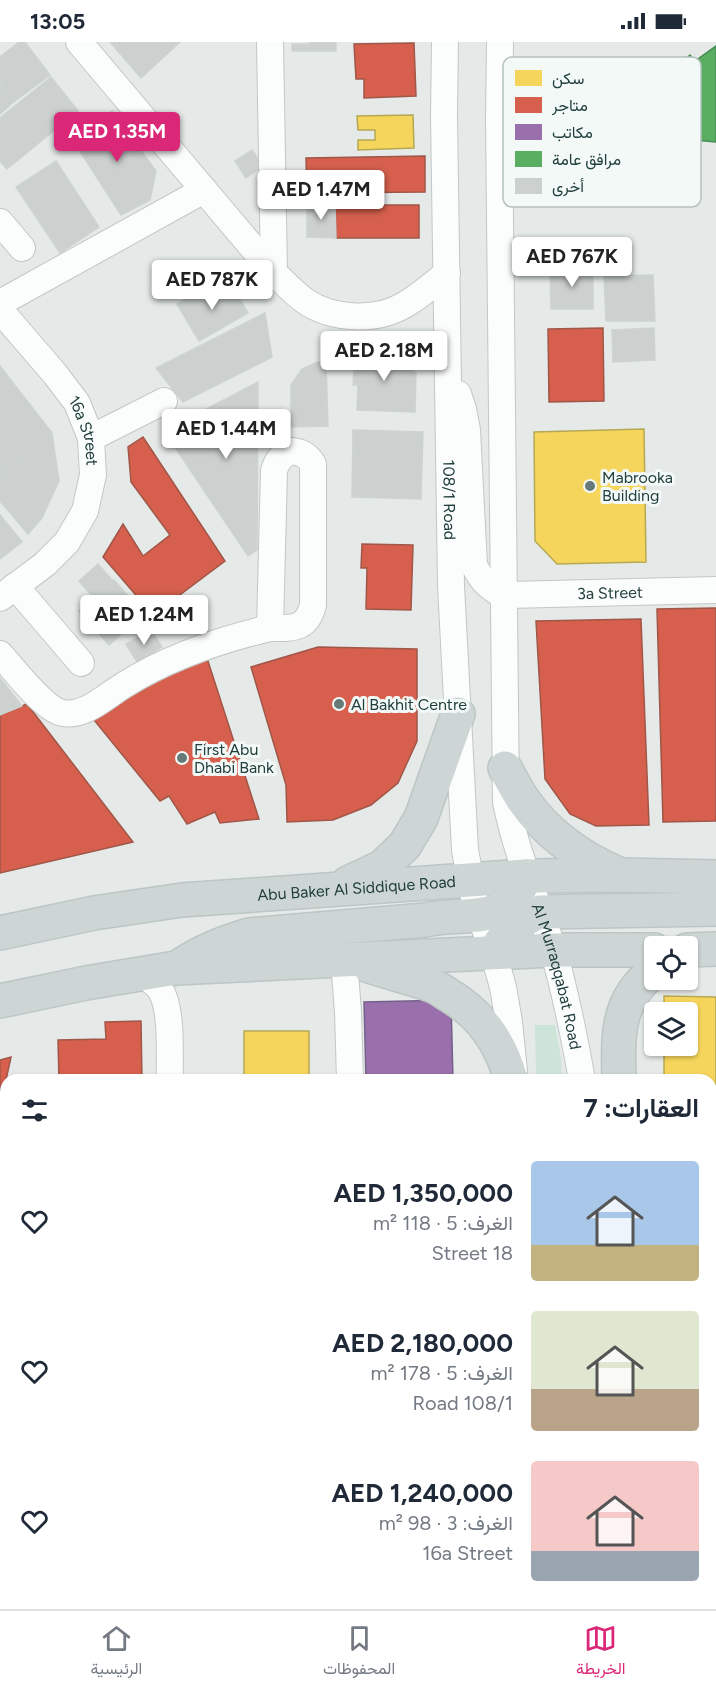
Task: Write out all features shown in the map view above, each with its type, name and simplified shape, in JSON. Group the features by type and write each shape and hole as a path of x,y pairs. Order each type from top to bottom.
{"main road":[{"path":"321,889 354,882 382,867 405,845 421,818 458,714"},
{"path":"505,768 524,801 548,830 594,864 620,875"},
{"path":"176,968 207,950 249,935 480,916 494,912 509,903 520,891 526,876"},
{"name":"Abu Baker Al Siddique Road","path":"2,930 182,900 321,889 526,876 716,877"},
{"path":"493,952 514,926 540,912 716,909"},
{"path":"0,1002 86,983 176,968 493,952 644,950"},
{"path":"347,959 433,986 463,1004 488,1028 506,1059 511,1074"},
{"path":"619,1074 620,1021 627,1002 644,978"}],"street":[{"path":"79,42 274,273 306,301 329,312 355,317 380,315 405,305 447,273"},
{"path":"270,42 274,273"},
{"name":"108/1 Road","path":"445,42 451,586 465,850 469,879 493,952"},
{"path":"500,42 505,768 510,819 526,876"},
{"path":"0,303 204,190"},
{"path":"0,222 22,248"},
{"name":"16a Street","path":"0,310 77,403 91,438 93,475 85,511 67,542 45,564 8,592"},
{"path":"448,370 457,389 467,430 474,565 480,578 490,589 504,595"},
{"path":"91,438 164,401"},
{"path":"0,654 49,707 62,713 73,714 84,711 160,665 195,649 270,628 296,627 305,622 312,604 315,474 314,464 308,456 300,452 291,451 283,455 274,471 270,628"},
{"name":"3a Street","path":"504,595 716,590"},
{"path":"8,592 81,663"},
{"name":"Al Murraqqabat Road","path":"526,876 553,950 574,1034 581,1074"},
{"path":"493,952 503,987 509,1022 513,1074"},
{"path":"347,959 350,1074"},
{"path":"142,973 160,989 168,1012 170,1074"}],"green space":[{"path":"535,1025 555,1025 562,1074 536,1074"}],"building: سكن":[{"path":"413,115 414,148 358,150 358,140 375,140 375,130 358,130 357,116"},
{"name":"Mabrooka Building","path":"644,429 646,562 557,564 535,541 534,432"},
{"path":"664,996 716,997 716,1074 664,1074 664,1056 698,1056 698,1002 664,1002"},
{"path":"244,1031 309,1031 309,1074 244,1074"}],"building: متاجر":[{"path":"414,43 416,96 364,98 364,79 356,79 354,44"},
{"path":"425,156 425,192 307,193 306,158"},
{"path":"335,205 419,205 419,238 336,238"},
{"path":"603,328 604,401 549,402 548,329"},
{"path":"143,437 225,561 153,615 103,557 123,524 143,556 170,535 131,482 128,447"},
{"path":"362,544 413,545 411,610 366,609 367,568 361,568"},
{"path":"716,608 716,821 663,822 657,609"},
{"path":"641,619 649,825 596,826 570,814 545,779 536,621"},
{"name":"Al Bakhit Centre","path":"318,647 417,649 417,741 398,783 371,805 333,820 287,822 286,785 251,667"},
{"name":"First Abu Dhabi Bank","path":"206,655 259,819 220,823 215,812 187,824 169,796 160,801 94,720 164,671"},
{"path":"27,704 133,842 0,873 0,715"},
{"path":"141,1021 142,1074 59,1074 58,1040 106,1039 105,1022"},
{"path":"11,1057 7,1074 0,1074 0,1060"}],"building: مكاتب":[{"path":"451,1000 453,1074 366,1074 364,1002"}],"building: مرافق عامة":[{"path":"716,46 716,142 701,141 701,57"}],"building: أخرى":[{"path":"19,42 25,42 50,75 15,101 0,82 0,57"},
{"path":"110,42 180,42 141,78"},
{"path":"310,42 336,42 336,51 292,51 292,44 310,44"},
{"path":"51,77 78,111 7,169 0,161 0,118"},
{"path":"0,82 15,101 0,114"},
{"path":"112,111 156,171 150,200 121,215 72,139"},
{"path":"252,150 263,166 246,178 235,161"},
{"path":"56,161 99,227 60,253 16,187"},
{"path":"307,205 335,205 336,238 307,237"},
{"path":"550,268 593,268 593,309 551,309"},
{"path":"653,275 655,321 606,321 604,276"},
{"path":"230,283 248,313 199,341 177,304 198,292 202,299"},
{"path":"265,313 272,357 183,402 156,368"},
{"path":"654,328 655,360 613,362 612,330"},
{"path":"355,350 393,351 416,373 415,412 357,410 358,385 353,385"},
{"path":"326,361 328,426 291,427 291,385 302,369"},
{"path":"0,366 52,433 0,476"},
{"path":"258,382 257,550 248,556 164,431"},
{"path":"353,430 423,432 421,499 352,497"},
{"path":"52,433 59,481 42,518 28,534 0,501 0,476"},
{"path":"0,515 22,542 0,559"},
{"path":"98,564 113,581 94,598 79,581"},
{"path":"114,580 152,623 139,635 131,625 109,645 79,611"},
{"path":"151,630 162,647 137,662 126,644"},
{"path":"0,678 22,706 0,715"}],"place":[{"name":"Mabrooka Building","path":"590,486"},
{"name":"Al Bakhit Centre","path":"339,704"},
{"name":"First Abu Dhabi Bank","path":"182,758"}]}
